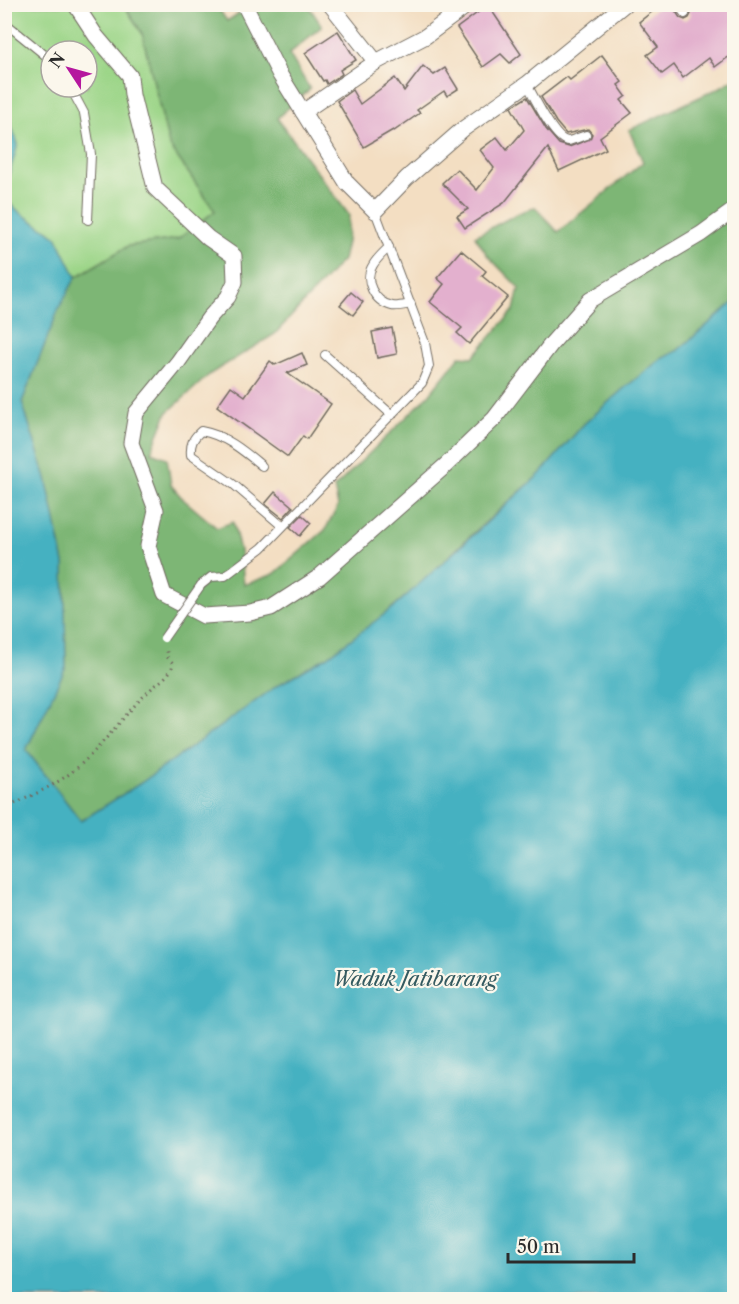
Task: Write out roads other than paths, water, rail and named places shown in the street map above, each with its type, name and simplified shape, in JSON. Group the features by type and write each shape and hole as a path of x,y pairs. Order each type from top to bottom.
{"street":[{"path":"75,4 96,36 130,76 132,95 155,188 208,238 234,256 235,282 228,297 209,318 178,362 136,413 131,443 156,510 148,546 164,595 204,615 250,613 271,608 319,577 445,466 494,419 552,343 590,300 701,234 735,210"},
{"path":"244,4 280,75 347,183 375,211 407,178 463,129 527,84 625,4"},
{"path":"303,112 376,63 431,32 469,4"},
{"path":"334,6 376,63"}],"lane":[{"path":"677,4 686,14"},
{"path":"4,22 39,50"},
{"path":"527,84 560,139 567,141 586,135"},
{"path":"76,99 84,113 91,154 88,220"},
{"path":"164,638 201,585 211,577 225,576 262,548 422,383 429,366 425,343 375,211"},
{"path":"389,247 372,265 369,275 372,293 392,307 411,304"},
{"path":"325,355 392,415"},
{"path":"262,466 236,445 213,433 201,431 195,436 190,446 191,455 233,484 282,526"}],"water":[{"path":"4,108 18,144 5,187 4,187"},
{"name":"Waduk Jatibarang","path":"4,199 23,215 56,236 76,277 59,308 22,402 46,478 64,563 66,667 26,750 81,821 141,783 278,685 327,657 394,607 540,474 584,424 622,390 661,359 677,351 734,302 734,1299 5,1299"}]}
